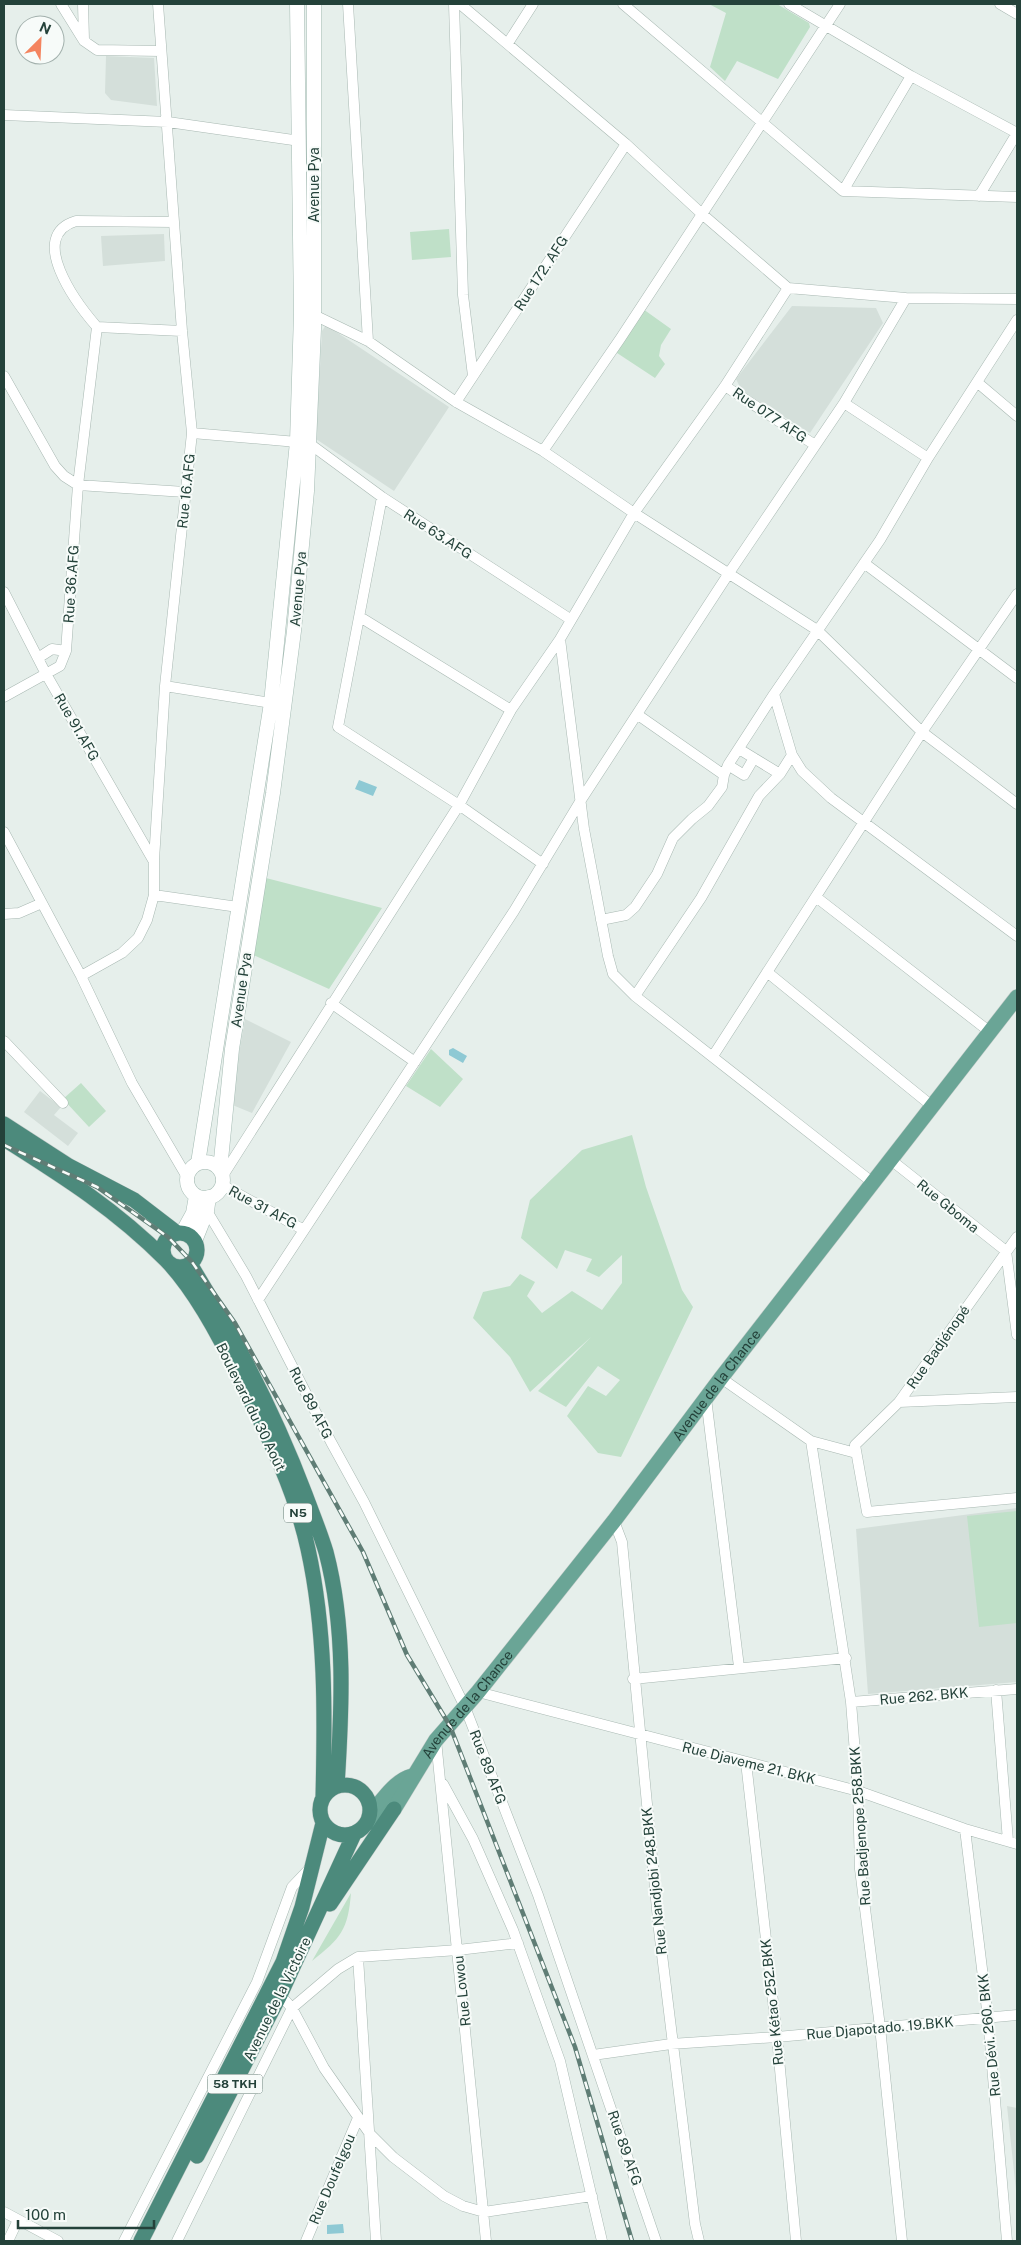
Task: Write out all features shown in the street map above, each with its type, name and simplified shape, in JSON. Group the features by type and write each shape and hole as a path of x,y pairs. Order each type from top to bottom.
{"highway":[{"path":"4,1124 69,1166 134,1200 185,1235 197,1252 196,1257 190,1264 177,1267 166,1260 163,1246 168,1237 185,1235"},
{"name":"Boulevard du 30 Août","path":"4,1139 59,1173 120,1216 166,1260 184,1281 233,1364 277,1455 306,1540 320,1620 325,1688 323,1798"},
{"name":"Boulevard du 30 Août","path":"190,1264 243,1355 274,1419 292,1460 326,1552 340,1649 343,1708 338,1786"},
{"path":"338,1786 354,1786 368,1797 369,1819 354,1834 337,1834 323,1823 320,1806 323,1798 338,1786"},
{"path":"313,1924 347,1880 394,1809"},
{"name":"Avenue de la Victoire","path":"152,2241 273,1995 302,1907 323,1823"},
{"name":"Avenue de la Victoire","path":"141,2241 313,1924 354,1834"}],"main road":[{"name":"Avenue Pya","path":"297,4 300,141 308,315"},
{"name":"Avenue Pya","path":"221,1177 232,1049 273,793 294,631 304,443 314,4"},
{"name":"Avenue Pya","path":"193,1168 271,703 304,443"},
{"name":"Avenue de la Chance","path":"369,1819 380,1819 394,1809 436,1740 478,1692 614,1521 721,1378 1017,997"},
{"path":"185,1235 193,1212 204,1201 217,1193 221,1177 211,1163 193,1168 187,1185 204,1201"},
{"path":"185,1235 204,1201"},
{"name":"Avenue de la Chance","path":"369,1819 388,1793 406,1777 416,1775"}],"street":[{"path":"61,4 84,41 97,50 161,51"},
{"path":"83,4 84,41"},
{"name":"Rue 16.AFG","path":"81,976 122,953 138,938 147,920 154,895 154,860 166,686 192,434 182,331 158,4"},
{"path":"348,4 368,342"},
{"path":"454,4 463,295 473,376"},
{"path":"460,4 626,144 702,214 788,288 906,298 1017,299"},
{"path":"508,43 533,4"},
{"path":"623,4 843,191 1017,197"},
{"path":"789,4 911,76 1017,133 979,196"},
{"path":"543,451 840,4"},
{"path":"1000,4 1017,14"},
{"path":"843,191 911,76"},
{"path":"4,115 168,122 300,141"},
{"name":"Rue 172. AFG","path":"456,402 626,144"},
{"path":"174,222 76,221 61,228 56,235 53,252 64,278 84,312 97,327 182,331"},
{"path":"221,1177 459,804 511,710 560,639 570,619 634,513 725,386 788,288"},
{"path":"258,1300 415,1062 543,864 581,800 729,573 844,403 906,298"},
{"path":"308,315 368,342 456,402 543,451 634,513 817,630 922,732 1017,804"},
{"path":"601,920 626,915 636,907 656,874 674,838 708,806 722,787 726,770 739,749 817,630 864,563 928,458 1017,320"},
{"name":"Rue 36.AFG","path":"66,651 78,485 97,327"},
{"path":"4,376 56,466 64,476 78,485 185,492"},
{"path":"978,383 1017,416"},
{"name":"Rue 077 AFG","path":"725,386 815,445"},
{"path":"844,403 928,458"},
{"path":"192,434 304,443"},
{"name":"Rue 63.AFG","path":"304,443 382,498 570,619"},
{"path":"382,498 338,727 459,804 543,864"},
{"path":"864,563 1017,678"},
{"name":"Rue 91.AFG","path":"4,592 46,674 154,860"},
{"path":"712,1056 922,732 1017,594"},
{"path":"360,617 511,710"},
{"path":"560,639 584,830 613,974 635,996 872,1182"},
{"path":"4,697 60,666 66,651 52,649 38,658"},
{"path":"166,686 271,703"},
{"path":"774,694 792,755 802,772 831,798 1017,936"},
{"path":"638,715 726,770 744,774 754,758"},
{"path":"739,749 780,774"},
{"path":"635,996 700,898 759,796 780,774 792,755"},
{"path":"4,832 81,976 132,1083 177,1162 193,1168"},
{"path":"154,895 238,907"},
{"path":"816,897 990,1032"},
{"path":"4,914 19,914 42,903"},
{"path":"767,972 932,1106"},
{"path":"331,1003 415,1062"},
{"path":"4,1041 63,1103"},
{"name":"Rue Gboma","path":"891,1160 1006,1251"},
{"name":"Rue 31 AFG","path":"221,1177 304,1230"},
{"name":"Rue 89 AFG","path":"204,1201 364,1502 465,1707 538,1895 656,2241"},
{"name":"Rue Badjénopé","path":"856,1453 855,1445 899,1402 1017,1237"},
{"path":"1006,1251 1017,1335"},
{"path":"721,1378 811,1441 856,1453 866,1512 1017,1498"},
{"path":"899,1402 1017,1397"},
{"path":"706,1398 739,1667"},
{"name":"Rue Badjenope 258.BKK","path":"811,1441 846,1658 858,1791 860,1869 880,2027 902,2241"},
{"name":"Rue Nandjobi 248.BKK","path":"614,1521 622,1542 633,1679 671,2044 695,2224 699,2241"},
{"path":"633,1679 739,1667 846,1658"},
{"name":"Rue 262. BKK","path":"851,1702 1017,1689"},
{"path":"996,1690 1013,1843"},
{"name":"Rue Djaveme 21. BKK","path":"478,1692 640,1736 858,1791 965,1829 1013,1843"},
{"name":"Rue Lowou","path":"436,1740 486,2241"},
{"name":"Rue Kétao 252.BKK","path":"746,1762 777,2037 796,2241"},
{"path":"440,1778 473,1839 518,1943 560,2061 602,2241"},
{"name":"Rue Dévi. 260. BKK","path":"965,1829 988,2018 1007,2241"},
{"path":"124,2241 257,1982 292,1887 312,1866"},
{"path":"178,2241 292,2008 338,1969 358,1957 458,1950 518,1943"},
{"path":"358,1957 376,2241"},
{"path":"257,1982 292,2008 324,2068 370,2134 393,2158 444,2196 463,2206 484,2212 592,2196"},
{"name":"Rue Djapotado. 19.BKK","path":"593,2055 671,2044 777,2037 1017,2015"},
{"name":"Rue Doufelgou","path":"306,2241 358,2118"},
{"path":"4,2212 58,2241"},
{"path":"8,2241 18,2220"}],"shaded area":[{"path":"106,56 154,58 157,106 111,100 105,93"},
{"path":"164,234 165,261 103,266 101,236"},
{"path":"792,306 876,308 883,323 810,433 742,391 736,379"},
{"path":"326,325 449,407 394,491 316,439 322,331"},
{"path":"245,1019 291,1042 252,1113 230,1104"},
{"path":"40,1091 61,1107 54,1115 78,1133 68,1146 24,1112"},
{"path":"1017,1508 1017,1682 868,1694 856,1529"},
{"path":"1007,2106 1017,2108 1017,2200"}],"green space":[{"path":"709,4 777,4 809,23 810,27 778,79 737,61 725,81 710,67 726,13"},
{"path":"449,229 451,257 412,260 410,232"},
{"path":"643,309 671,329 661,345 659,356 665,364 655,378 614,351"},
{"path":"266,878 382,908 329,989 251,954"},
{"path":"431,1049 463,1079 440,1107 406,1086"},
{"path":"81,1083 106,1111 89,1127 63,1099"},
{"path":"632,1135 646,1187 682,1290 693,1307 621,1457 598,1453 567,1416 588,1386 606,1396 620,1380 598,1366 566,1407 538,1391 591,1337 530,1392 510,1357 473,1318 483,1292 510,1286 520,1274 535,1282 527,1296 542,1313 572,1291 602,1310 622,1283 622,1255 599,1277 586,1271 592,1259 565,1250 557,1269 521,1238 530,1200 582,1150"},
{"path":"1017,1511 1017,1623 979,1627 967,1516"},
{"path":"351,1893 348,1916 341,1932 330,1946 312,1961"}],"water":[{"path":"359,780 377,787 373,796 355,789"},
{"path":"453,1048 467,1056 463,1063 449,1055 449,1050"},
{"path":"343,2224 344,2233 327,2234 327,2225"}],"railway":[{"path":"4,1145 97,1187 168,1237 192,1262 235,1323 363,1552 407,1655 450,1726 575,2047 632,2241"}]}
